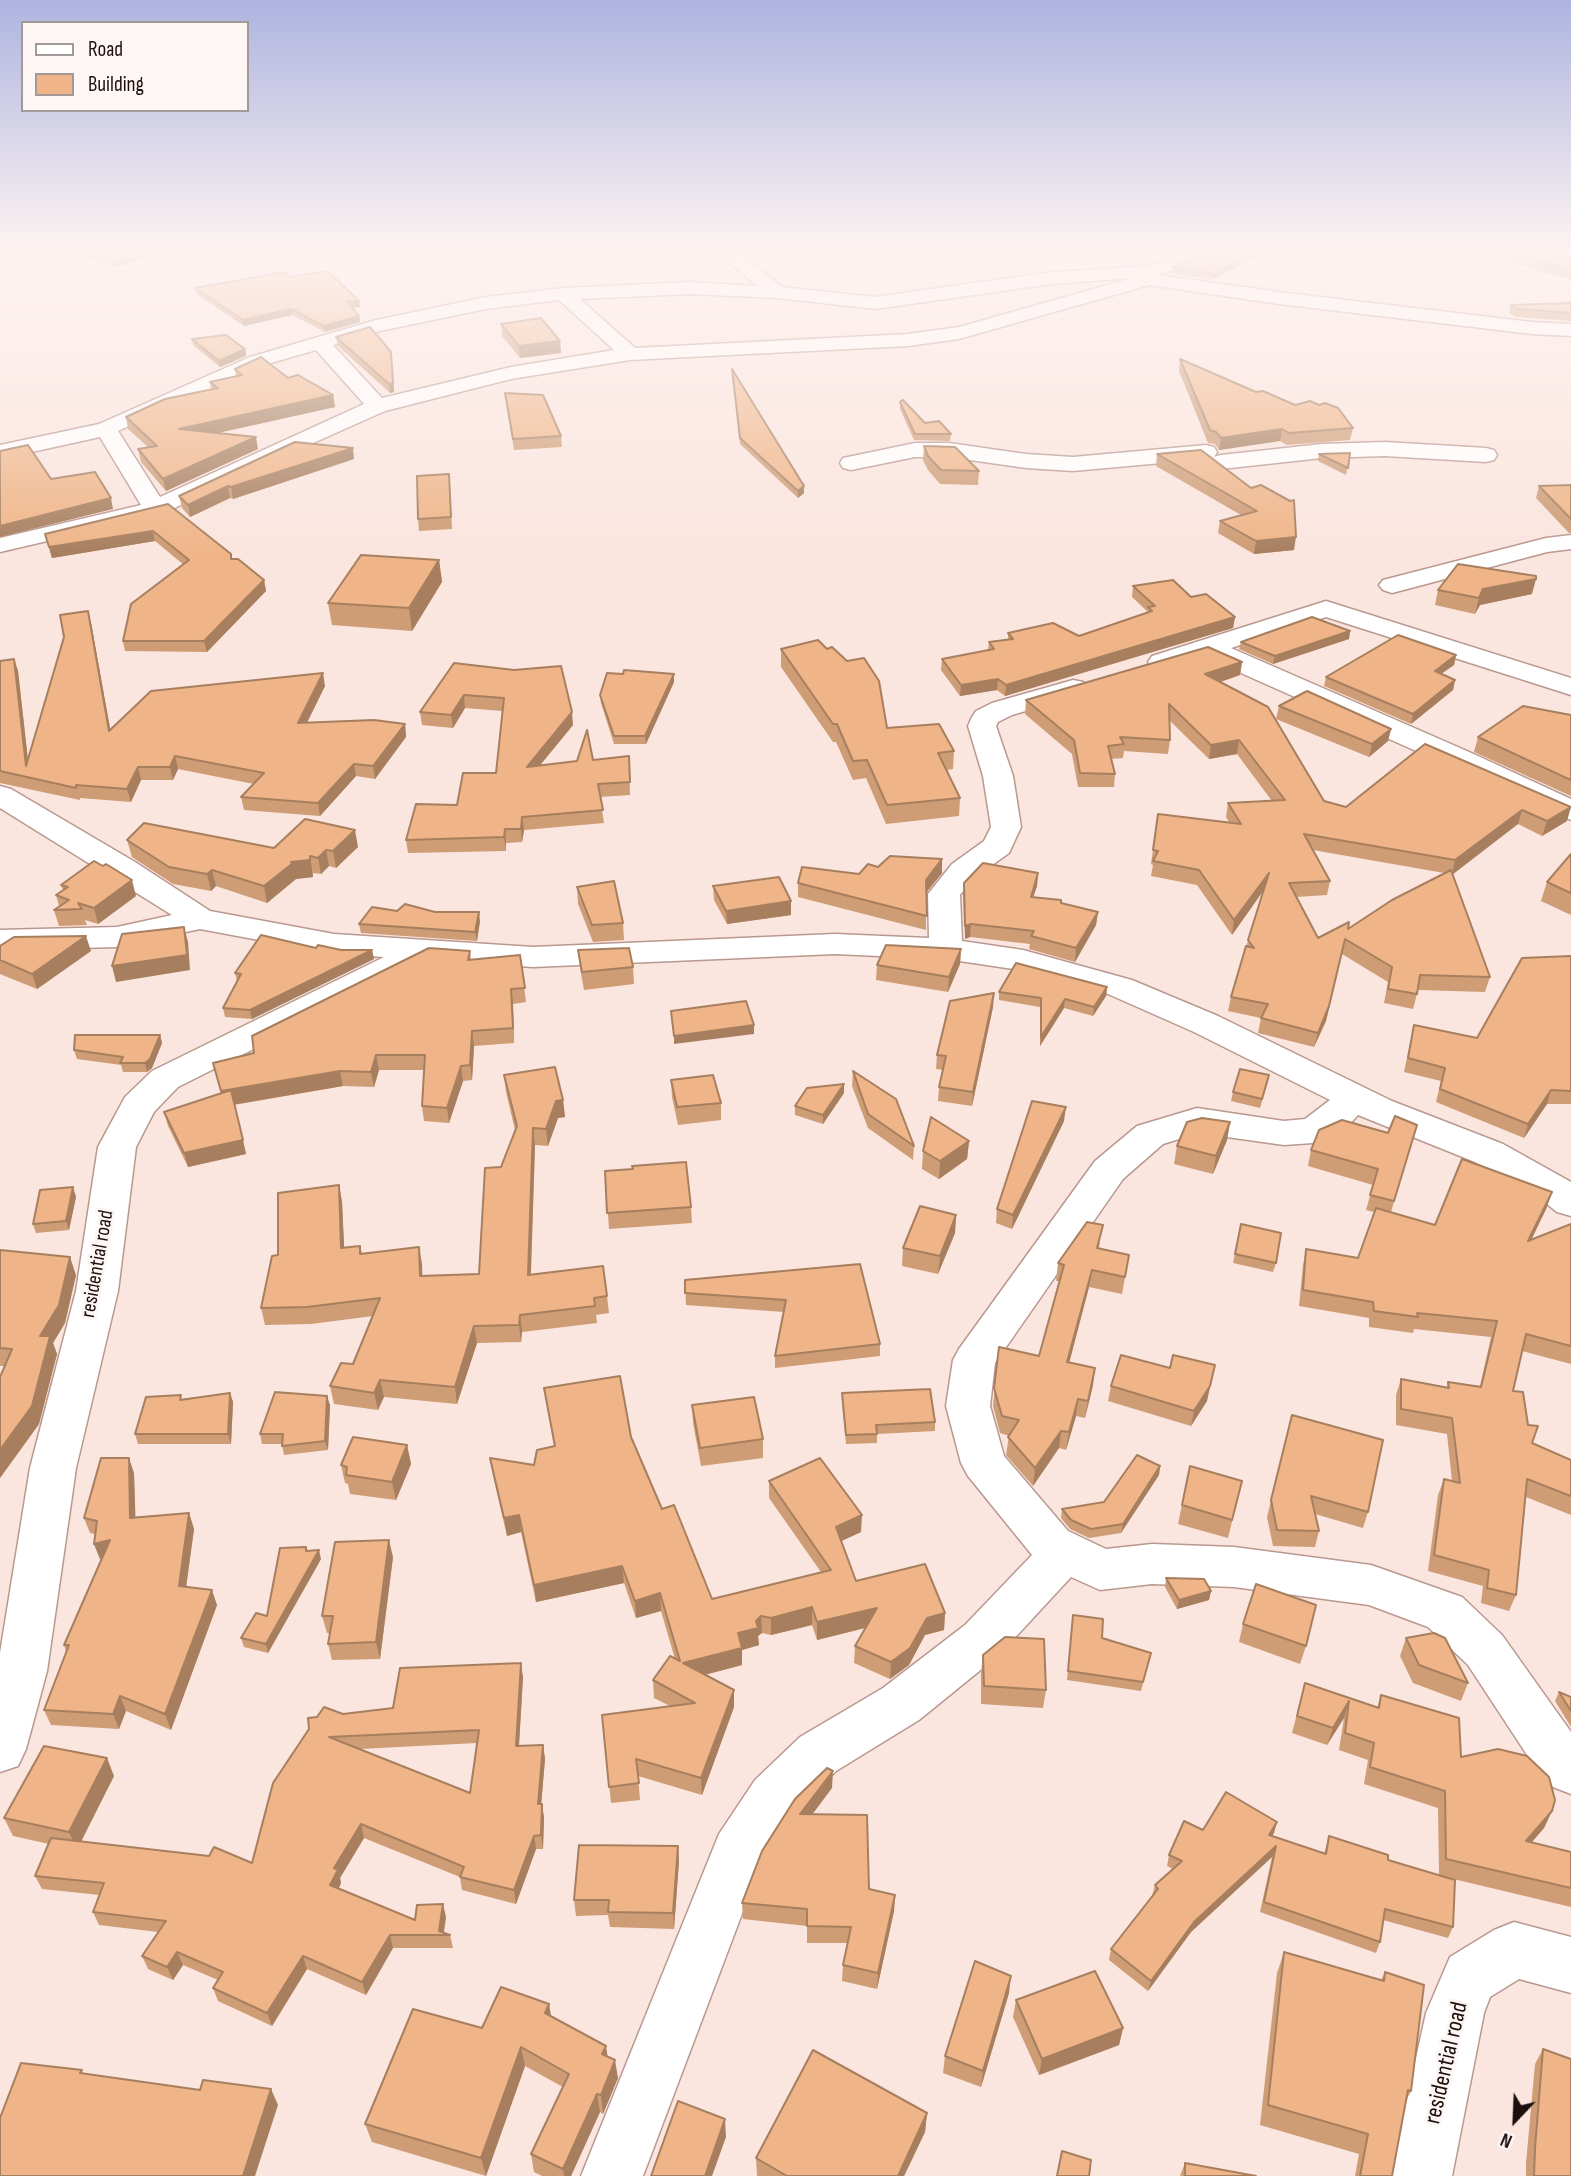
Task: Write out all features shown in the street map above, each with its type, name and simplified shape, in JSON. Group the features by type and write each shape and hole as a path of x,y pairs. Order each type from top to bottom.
{"street":[{"path":"0,452 106,429 257,361 290,352"},
{"path":"328,352 377,406"},
{"path":"0,545 155,509 218,477 377,406 511,373 630,354 679,352"},
{"path":"106,429 155,509"},
{"path":"851,463 915,450 949,450 1026,461 1073,464 1385,449 1486,454"},
{"path":"1392,585 1546,545 1571,542"},
{"path":"946,949 944,894 963,871 998,846 1006,827 998,776 982,726 986,717 1002,709 1208,648 1326,609 1571,687"},
{"path":"1208,648 1571,810"},
{"path":"0,795 124,869 200,919 334,944 533,957 835,944 946,949 1023,960 1120,987 1206,1024 1379,1110 1489,1153 1546,1182 1571,1202"},
{"path":"0,940 117,937 200,919"},
{"name":"residential road","path":"0,1749 22,1671 52,1468 97,1291 117,1147 138,1106 166,1079 427,949"},
{"path":"1354,1097 1333,1119 1313,1131 1283,1133 1197,1120 1150,1135 1109,1170 974,1360 968,1406 984,1463 1054,1548 1066,1550 1100,1570 1152,1564 1234,1567 1371,1585 1444,1612 1485,1650 1550,1747 1571,1770"},
{"path":"612,2176 738,1852 774,1797 818,1754 901,1704 982,1640 1066,1550"},
{"name":"residential road","path":"1421,2176 1455,2013 1470,1976 1514,1950 1571,1965"}],"building":[{"path":"207,352 239,352 219,361"},
{"path":"352,352 391,352 393,383 389,384"},
{"path":"261,357 288,378 298,375 333,395 179,429 256,437 163,479 138,449 157,446 126,417 165,399 218,388 210,382 242,375 235,369"},
{"path":"1180,359 1256,392 1263,391 1295,405 1310,401 1338,408 1353,428 1289,433 1282,429 1221,438 1210,430"},
{"path":"732,369 804,486 798,491 740,438"},
{"path":"505,393 543,395 561,436 513,439"},
{"path":"903,400 925,423 939,421 951,434 915,434 900,402"},
{"path":"295,442 353,448 228,486 188,505 179,496"},
{"path":"28,445 51,479 95,472 111,498 0,526 0,451"},
{"path":"924,446 955,447 979,471 941,470 928,456"},
{"path":"1201,450 1251,488 1261,485 1290,501 1294,500 1296,537 1256,541 1220,521 1257,511 1157,454"},
{"path":"1350,453 1348,468 1319,454"},
{"path":"449,474 451,517 418,519 417,476"},
{"path":"1571,485 1571,519 1539,486"},
{"path":"168,504 231,554 231,559 238,559 264,580 204,641 123,641 131,604 189,560 153,531 49,547 45,534"},
{"path":"361,555 439,560 409,608 328,603"},
{"path":"1458,564 1536,576 1536,579 1483,589 1479,598 1438,590"},
{"path":"1173,580 1191,597 1206,594 1235,617 1006,685 998,679 961,685 942,659 994,649 989,642 1013,639 1008,633 1053,623 1079,636 1152,611 1148,607 1155,606 1133,586"},
{"path":"88,611 109,731 151,691 323,673 298,723 374,720 405,724 373,766 354,764 318,803 241,797 264,773 175,756 170,767 138,767 127,789 76,785 76,788 0,771 0,661 14,659 26,766 64,637 60,615"},
{"path":"1312,617 1350,631 1275,656 1241,642"},
{"path":"1398,635 1456,655 1435,671 1455,680 1413,714 1326,677"},
{"path":"818,640 827,649 832,647 847,661 864,658 879,681 887,728 939,724 954,751 938,753 960,798 887,805 867,760 853,761 837,724 833,724 781,649"},
{"path":"1208,647 1242,662 1205,674 1268,707 1324,801 1346,807 1425,744 1571,807 1547,821 1522,810 1455,860 1304,834 1330,881 1289,883 1318,938 1349,922 1348,929 1392,900 1451,870 1490,977 1420,975 1417,994 1388,989 1392,967 1345,939 1329,1006 1318,1033 1261,1018 1268,1004 1231,997 1246,946 1254,948 1248,940 1269,873 1234,920 1199,870 1153,861 1158,851 1153,850 1158,814 1241,824 1228,803 1285,800 1239,740 1211,745 1169,704 1170,740 1120,737 1124,744 1108,746 1115,774 1080,773 1074,740 1026,700"},
{"path":"454,663 514,670 561,666 572,712 527,767 577,761 587,730 593,760 629,756 630,782 598,784 603,810 522,817 521,829 505,829 504,837 406,840 416,804 457,805 463,773 496,773 504,698 464,695 451,715 420,712"},
{"path":"624,670 674,674 645,736 614,736 600,695 607,673 623,674"},
{"path":"1307,691 1391,729 1372,744 1279,706"},
{"path":"1523,706 1571,715 1571,780 1478,737"},
{"path":"305,819 355,830 333,851 326,850 318,858 310,856 310,860 291,862 293,863 264,886 212,870 207,874 169,867 127,840 144,823 274,848"},
{"path":"1571,854 1571,893 1547,882"},
{"path":"890,856 942,859 926,880 927,916 798,883 802,867 859,874 868,864 878,867"},
{"path":"94,861 103,866 106,864 132,880 94,908 78,903 82,909 54,910 69,900 56,895 68,887 61,885"},
{"path":"983,863 1038,873 1031,897 1061,900 1061,903 1098,912 1076,948 1031,936 1034,931 971,924 965,926 964,883"},
{"path":"779,877 791,901 726,911 713,886"},
{"path":"614,881 623,923 592,925 577,887"},
{"path":"405,904 435,912 479,912 475,932 359,924 372,907 397,911"},
{"path":"184,927 187,955 112,966 122,934"},
{"path":"261,935 316,948 318,945 341,950 372,950 250,1010 223,1008 241,974 235,973"},
{"path":"86,936 32,974 0,960 0,946 14,937"},
{"path":"886,945 961,949 949,977 877,965"},
{"path":"429,948 470,951 468,960 520,955 525,988 511,989 513,1028 472,1031 470,1065 461,1066 447,1108 422,1106 425,1055 376,1055 371,1072 340,1071 221,1091 213,1063 254,1053 252,1036"},
{"path":"629,948 633,967 582,972 578,950"},
{"path":"1571,956 1571,1091 1551,1090 1528,1124 1440,1089 1445,1068 1408,1058 1414,1025 1477,1038 1522,958"},
{"path":"1016,963 1107,987 1094,1007 1065,999 1041,1037 1041,998 999,992"},
{"path":"994,993 973,1092 939,1087 946,1056 937,1055 950,1001"},
{"path":"746,1001 754,1025 674,1036 671,1011"},
{"path":"75,1035 160,1035 150,1059 145,1063 120,1063 123,1057 74,1050"},
{"path":"555,1067 563,1100 556,1101 546,1129 533,1128 528,1275 603,1266 607,1296 594,1298 595,1306 520,1315 519,1325 474,1326 455,1387 380,1380 374,1393 330,1386 341,1363 353,1364 380,1298 307,1307 261,1308 272,1256 278,1255 278,1193 339,1185 341,1248 360,1246 360,1254 419,1247 420,1276 479,1274 485,1168 501,1167 517,1126 504,1075"},
{"path":"1240,1069 1269,1075 1262,1099 1233,1092"},
{"path":"853,1071 896,1099 914,1146 868,1114"},
{"path":"713,1075 721,1103 677,1107 671,1080"},
{"path":"844,1084 823,1115 795,1106 807,1088"},
{"path":"231,1090 243,1140 184,1153 164,1112"},
{"path":"1032,1101 1066,1107 1013,1215 997,1209"},
{"path":"1395,1116 1417,1125 1394,1201 1370,1195 1378,1169 1311,1150 1319,1130 1342,1120 1388,1133"},
{"path":"931,1117 969,1141 940,1161 923,1151"},
{"path":"1202,1118 1230,1122 1216,1156 1177,1146 1187,1122"},
{"path":"1462,1159 1552,1192 1528,1241 1571,1224 1571,1346 1526,1334 1513,1391 1523,1392 1528,1425 1538,1426 1532,1443 1571,1460 1571,1496 1527,1479 1516,1595 1487,1588 1489,1570 1434,1555 1444,1479 1460,1483 1452,1418 1401,1409 1401,1379 1449,1388 1448,1382 1481,1387 1497,1321 1417,1313 1418,1317 1374,1311 1373,1302 1303,1290 1306,1249 1358,1258 1376,1208 1435,1225"},
{"path":"686,1162 691,1207 607,1213 605,1171"},
{"path":"73,1187 66,1221 33,1224 40,1190"},
{"path":"920,1206 956,1215 940,1256 903,1248"},
{"path":"1087,1222 1103,1225 1097,1248 1129,1255 1125,1277 1092,1270 1067,1362 1095,1368 1088,1401 1078,1399 1069,1432 1061,1431 1035,1468 1008,1437 1019,1420 1002,1416 994,1388 999,1347 1039,1356 1064,1265 1058,1263"},
{"path":"1241,1224 1281,1233 1276,1263 1235,1254"},
{"path":"0,1250 70,1257 59,1305 40,1336 50,1336 32,1406 0,1450 0,1377 12,1349 0,1348"},
{"path":"860,1264 880,1344 775,1356 786,1300 685,1293 685,1280"},
{"path":"1121,1355 1170,1368 1173,1355 1215,1365 1210,1386 1194,1411 1111,1386"},
{"path":"620,1376 631,1437 662,1509 674,1505 712,1599 831,1570 769,1481 820,1458 862,1515 836,1527 856,1581 925,1564 945,1613 927,1618 910,1648 891,1662 855,1646 877,1608 817,1622 812,1607 771,1618 761,1616 756,1621 758,1628 738,1633 742,1648 683,1663 734,1690 701,1778 636,1759 639,1783 609,1787 602,1715 695,1703 653,1680 670,1656 680,1661 660,1593 635,1601 622,1566 534,1585 519,1515 504,1518 490,1458 534,1465 537,1450 555,1446 544,1388"},
{"path":"930,1389 935,1422 876,1425 877,1434 846,1435 842,1393"},
{"path":"275,1392 327,1396 325,1441 282,1446 283,1434 260,1434"},
{"path":"230,1393 228,1434 135,1434 146,1397 181,1395 180,1400"},
{"path":"754,1397 763,1439 700,1448 692,1405"},
{"path":"1292,1415 1383,1440 1368,1512 1311,1496 1319,1531 1277,1530 1271,1500"},
{"path":"353,1437 407,1445 392,1482 346,1475 347,1467 341,1465"},
{"path":"1137,1455 1160,1466 1123,1524 1091,1529 1071,1520 1062,1509 1104,1502"},
{"path":"101,1458 129,1458 130,1518 189,1513 179,1586 212,1590 165,1714 120,1696 113,1714 44,1710 69,1645 64,1645 110,1540 94,1544 97,1521 84,1518"},
{"path":"1190,1466 1242,1481 1232,1520 1182,1505"},
{"path":"389,1540 376,1642 328,1644 333,1616 322,1616 335,1542"},
{"path":"306,1547 306,1551 319,1550 266,1644 241,1638 256,1613 267,1616 280,1548"},
{"path":"1166,1578 1204,1579 1211,1591 1179,1600"},
{"path":"1256,1584 1316,1605 1306,1646 1243,1624"},
{"path":"1073,1615 1103,1619 1102,1638 1151,1653 1143,1682 1068,1671"},
{"path":"1434,1633 1445,1638 1468,1683 1419,1665 1406,1638"},
{"path":"1005,1637 1044,1639 1046,1690 984,1686 983,1655"},
{"path":"521,1663 516,1746 543,1745 538,1804 542,1804 541,1835 534,1836 514,1890 460,1877 464,1867 361,1824 334,1868 338,1870 330,1885 415,1920 417,1905 443,1904 439,1931 450,1935 390,1935 362,1982 303,1956 267,2013 213,1988 223,1972 177,1952 167,1967 142,1956 166,1921 93,1912 104,1883 35,1876 51,1838 209,1856 214,1847 252,1863 273,1783 309,1729 308,1718 317,1717 324,1707 343,1714 393,1708 400,1668","holes":["479,1730 470,1793 329,1737"]},
{"path":"1305,1683 1379,1708 1381,1695 1459,1718 1461,1757 1498,1749 1527,1756 1549,1777 1555,1800 1552,1811 1526,1841 1571,1852 1571,1888 1446,1859 1445,1791 1370,1767 1374,1743 1345,1733 1349,1701 1333,1728 1297,1716"},
{"path":"1559,1692 1571,1697 1571,1711"},
{"path":"44,1746 107,1758 69,1832 4,1818"},
{"path":"827,1768 833,1771 800,1814 867,1815 869,1889 895,1895 878,1973 843,1965 851,1927 807,1926 807,1909 742,1903 762,1851 795,1799"},
{"path":"1226,1792 1277,1822 1269,1835 1326,1854 1329,1836 1388,1855 1388,1860 1455,1880 1453,1927 1385,1909 1380,1942 1264,1902 1276,1846 1194,1922 1151,1981 1111,1949 1158,1889 1155,1885 1182,1861 1169,1855 1184,1821 1203,1830"},
{"path":"579,1845 678,1846 673,1913 608,1912 609,1900 574,1900"},
{"path":"1284,1952 1384,1981 1385,1972 1424,1985 1411,2091 1408,2090 1392,2176 1360,2176 1368,2134 1268,2105"},
{"path":"975,1961 1011,1976 983,2071 945,2056"},
{"path":"1095,1971 1123,2028 1042,2059 1016,2000"},
{"path":"501,1987 549,2004 545,2013 606,2046 602,2054 615,2060 601,2095 597,2094 563,2169 531,2154 569,2074 521,2047 481,2158 365,2124 413,2009 482,2028"},
{"path":"1543,2049 1571,2059 1571,2176 1534,2176"},
{"path":"813,2050 927,2113 898,2176 787,2176 756,2158"},
{"path":"21,2063 82,2070 80,2073 200,2090 203,2080 271,2089 243,2176 0,2176 0,2118"},
{"path":"678,2101 725,2119 705,2176 651,2176"},
{"path":"1062,2151 1091,2160 1089,2176 1057,2176"},
{"path":"1185,2163 1256,2176 1185,2176"}]}
